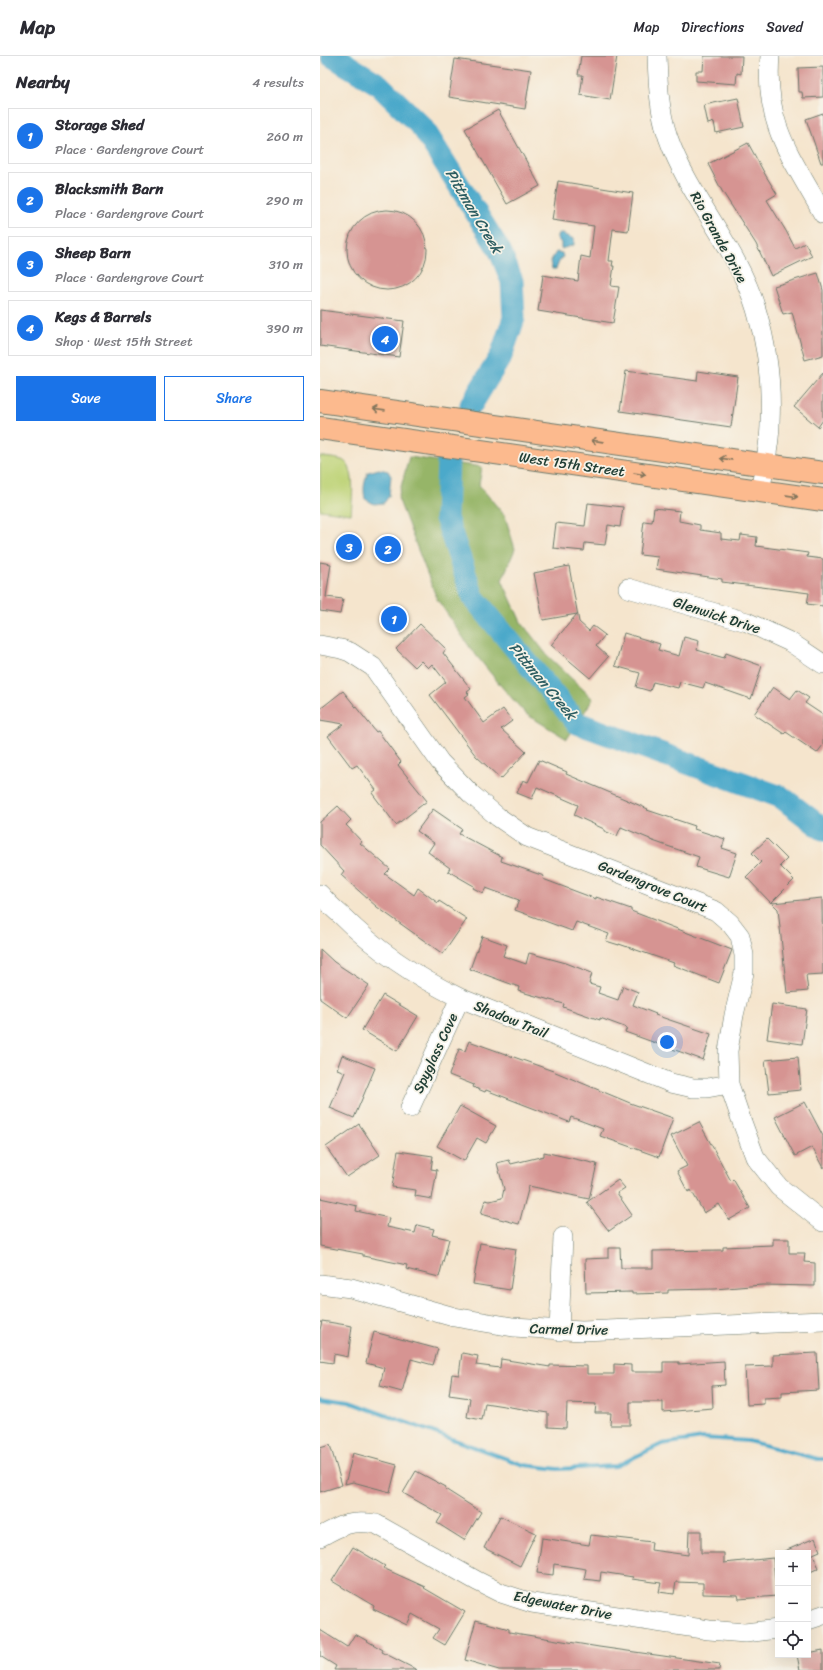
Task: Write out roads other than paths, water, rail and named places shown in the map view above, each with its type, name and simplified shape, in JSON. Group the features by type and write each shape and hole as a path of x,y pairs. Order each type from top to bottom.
{"main road":[{"name":"West 15th Street","path":"320,401 823,473"},
{"path":"408,441 412,414"},
{"name":"West 15th Street","path":"320,428 823,500"}],"street":[{"name":"Rio Grande Drive","path":"657,56 661,111 668,137 682,170 697,198 720,233 740,270 756,308 766,354 770,390 770,424 760,491"},
{"path":"770,56 769,87 776,127 790,156 823,214"},
{"name":"Glenwick Drive","path":"628,588 748,622 790,642 823,664"},
{"name":"Gardengrove Court","path":"320,645 350,652 373,667 440,762 471,794 498,817 527,837 716,911 730,923 740,936 744,961 744,973 734,1015 728,1051 729,1084 755,1156 779,1187 823,1222"},
{"name":"Shadow Trail","path":"320,894 361,935 403,967 436,987 671,1083 693,1088 707,1088 729,1084"},
{"name":"Spyglass Cove","path":"410,1108 460,998"},
{"path":"559,1331 563,1237"},
{"name":"Carmel Drive","path":"320,1284 351,1288 454,1317 513,1327 559,1331 823,1321"},
{"name":"Edgewater Drive","path":"320,1537 345,1524 361,1522 376,1524 501,1593 532,1602 709,1630 745,1633 775,1629"},
{"path":"811,1619 823,1615"}],"water":[{"path":"560,233 574,239 574,245 561,249 561,243 557,238 557,235"},
{"path":"556,252 562,253 563,257 556,269 552,269 550,262"},
{"path":"379,469 388,471 391,476 389,496 384,503 374,504 365,499 364,486 368,472"}],"waterway":[{"name":"Pittman Creek","path":"332,56 378,84 423,128 500,251 512,281 514,318 501,356 471,405"},
{"name":"Pittman Creek","path":"448,460 446,518 473,597 577,723 781,797 823,829"},
{"path":"320,1398 349,1402 524,1465 558,1469 616,1466 662,1444 703,1438 748,1441 823,1459"}],"place":[{"name":"Kegs & Barrels","path":"385,339"},
{"name":"Sheep Barn","path":"349,547"},
{"name":"Blacksmith Barn","path":"388,549"},
{"name":"Storage Shed","path":"394,619"}]}
